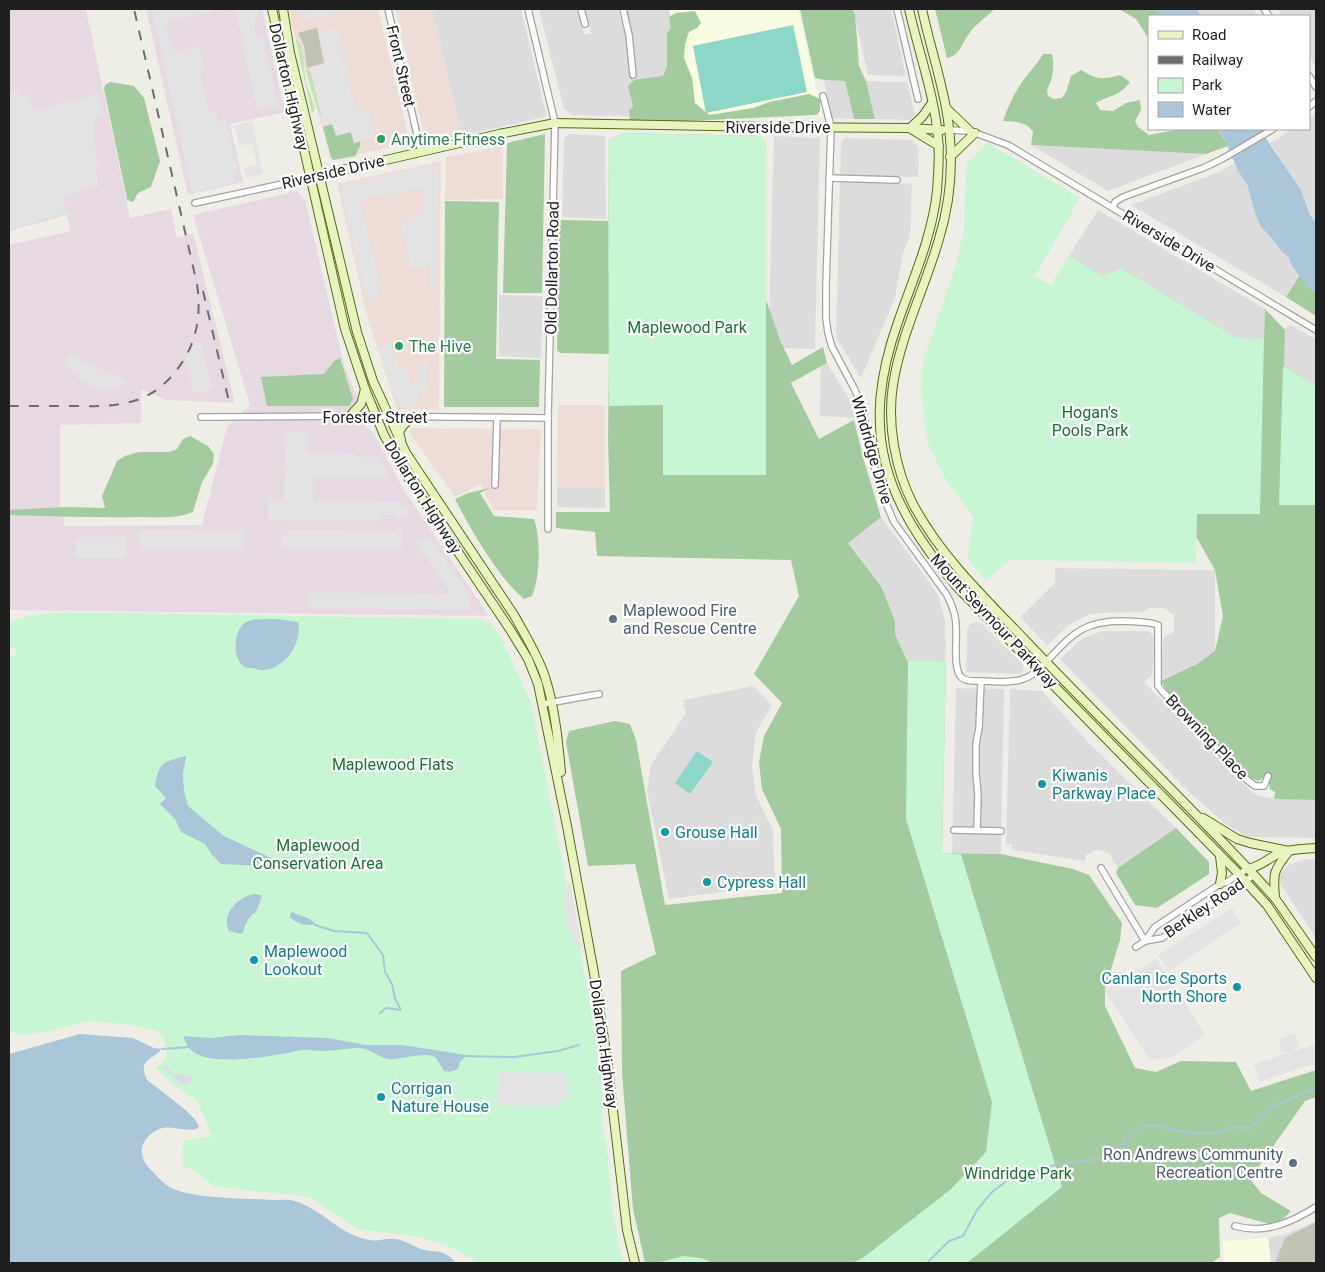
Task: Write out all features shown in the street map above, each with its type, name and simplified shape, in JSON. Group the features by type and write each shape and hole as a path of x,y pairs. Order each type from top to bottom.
{"main road":[{"name":"Dollarton Highway","path":"272,9 344,329 365,389 384,435 405,473 528,659 548,703 557,730 567,826 604,1036 626,1230 635,1263"},
{"name":"Dollarton Highway","path":"283,9 290,53 358,332 373,381 403,446 444,512 514,615 529,641 545,677 548,703"},
{"name":"Mount Seymour Parkway","path":"909,9 932,103 939,146 937,192 927,240 889,348 880,390 880,428 884,461 898,500 914,530 933,559 957,587 1239,874 1280,923 1316,978"},
{"name":"Mount Seymour Parkway","path":"922,9 946,108 950,157 949,192 940,237 906,333 893,386 891,408 892,432 897,460 912,502 929,531 952,563 1045,662 1247,868"},
{"path":"932,103 922,117 910,128 939,146"},
{"path":"946,108 972,132 950,157"},
{"name":"Riverside Drive","path":"310,178 555,123 948,130"},
{"path":"350,416 361,404 365,389"},
{"path":"403,446 399,432 406,421 414,417"},
{"path":"1190,809 1238,839 1288,851 1275,871 1273,878 1275,898"},
{"name":"Berkley Road","path":"1247,868 1255,872 1279,853 1316,848"},
{"path":"1220,856 1222,873 1220,884"},
{"path":"1255,872 1316,958"}],"street":[{"name":"Front Street","path":"388,9 421,152"},
{"name":"Old Dollarton Road","path":"528,9 555,123 548,418 548,530"},
{"path":"581,9 585,24"},
{"path":"622,9 629,35 633,75"},
{"path":"897,9 918,99"},
{"name":"Windridge Drive","path":"822,96 831,127 826,294 828,333 832,347 862,407 872,460 894,522 938,582 952,606 957,628 956,665 960,677 966,681 981,681"},
{"name":"Riverside Drive","path":"948,130 972,132 1008,145 1316,330"},
{"path":"1112,207 1122,197 1203,168 1226,157 1271,130"},
{"name":"Riverside Drive","path":"195,203 310,178"},
{"path":"829,178 897,180"},
{"name":"Forester Street","path":"201,417 376,416 548,418"},
{"path":"496,485 497,418"},
{"name":"Browning Place","path":"981,681 1023,680 1038,669 1076,632 1097,623 1110,621 1150,622 1158,625 1158,686 1246,779 1255,786 1264,786 1268,776"},
{"path":"977,830 976,744 980,720 981,681"},
{"path":"548,703 599,694"},
{"path":"954,830 1001,831"},
{"path":"1101,868 1145,941"},
{"name":"Berkley Road","path":"1136,947 1145,941 1155,927 1247,868"},
{"name":"Berkley Road","path":"1145,941 1162,938 1245,881 1255,872"},
{"path":"1235,1226 1246,1229 1272,1228 1295,1220 1316,1207"}],"shaded area":[{"path":"9,9 86,9 130,218 171,209 177,238 193,233 235,403 166,400 141,389 141,423 60,425 60,510 64,513 64,526 202,525 227,427 250,405 193,215 297,191 305,200 344,365 356,394 366,427 372,431 404,490 489,616 9,610 9,245 71,231 67,215 9,231"},
{"path":"146,9 262,9 285,112 230,124 243,182 188,195"},
{"path":"152,9 223,9 165,22 174,52 200,47 204,69 200,71 209,112 215,111 218,122 226,120 238,172 233,174 234,183 192,192"},
{"path":"235,9 258,9 259,17 254,21 256,37 262,36 278,106 258,110"},
{"path":"289,9 378,9 410,143 332,160 290,19"},
{"path":"297,9 346,10 306,20 304,13 298,14"},
{"path":"395,9 432,9 462,136 432,142 425,139"},
{"path":"432,9 521,9 546,114 544,117 462,136"},
{"path":"539,9 577,9 584,34 591,34 585,9 618,9 625,35 633,36 627,9 669,9 696,118 573,115 564,109"},
{"path":"669,9 798,9 822,116 696,118"},
{"path":"853,9 891,9 906,76 868,75"},
{"path":"1197,9 1253,9 1257,15 1200,15"},
{"path":"1278,9 1316,9 1316,67 1310,58 1310,15 1281,15"},
{"path":"793,25 807,92 706,113 693,46"},
{"path":"317,28 324,63 307,68 304,46 298,33"},
{"path":"335,28 356,110 368,109 375,136 354,143 351,132 336,136 332,124 324,126 310,69 327,65 319,32"},
{"path":"824,80 845,81 854,119 832,118"},
{"path":"866,81 907,82 915,115 910,120 875,119"},
{"path":"18,90 20,97 29,95 34,111 98,95 103,115 93,118 98,185 63,198 66,213 9,229 9,92"},
{"path":"1316,113 1316,223 1310,215 1301,190 1270,143 1291,130 1310,130 1310,117"},
{"path":"252,121 263,174 246,178 244,168 257,165 252,143 239,146 234,126"},
{"path":"569,134 605,136 606,219 562,217 564,139"},
{"path":"774,136 820,138 815,349 768,348"},
{"path":"845,138 912,140 919,148 918,177 840,176 841,142"},
{"path":"1031,145 1206,154 1108,191"},
{"path":"503,146 503,199 445,200 446,157"},
{"path":"441,161 439,410 397,409 368,320 337,184"},
{"path":"1234,164 1247,184 1261,227 1289,258 1292,266 1300,275 1286,297 1131,205 1219,172"},
{"path":"429,166 438,166 435,290 429,290 430,265 411,269 400,219 424,213 423,187 360,200 380,284 378,296 366,299 340,185"},
{"path":"840,182 912,184 910,236 903,254 895,298 861,378 836,337"},
{"path":"1098,210 1265,309 1264,339 1237,338 1121,268 1102,276 1069,256"},
{"path":"499,295 543,296 541,358 499,356"},
{"path":"1290,325 1316,339 1316,385 1284,366 1285,329"},
{"path":"195,342 201,344 213,390 194,394 186,361"},
{"path":"391,345 400,369 406,367 412,385 420,385 420,364 427,364 426,390 419,390 419,406 399,406 378,349"},
{"path":"67,354 128,382 112,391 106,387 101,391 77,379 80,375 67,367"},
{"path":"821,354 855,408 856,418 820,416"},
{"path":"558,405 605,405 605,488 557,488"},
{"path":"411,428 541,429 537,510 493,510 481,484 455,497 409,432"},
{"path":"285,432 307,432 307,453 357,454 357,457 378,457 387,472 387,477 313,477 313,501 402,502 402,507 408,508 408,516 402,516 402,521 397,520 397,515 380,515 380,521 268,520 268,500 284,500"},
{"path":"557,488 605,488 605,508 557,507"},
{"path":"881,517 938,595 945,621 946,661 908,660 895,634 895,621 881,586 848,542"},
{"path":"397,526 402,526 402,549 281,549 281,535 288,535 288,530 397,531"},
{"path":"138,530 243,531 243,549 141,548"},
{"path":"429,536 469,594 469,610 309,608 309,593 450,594 417,544"},
{"path":"76,537 126,537 126,558 76,558"},
{"path":"1055,568 1215,570 1215,651 1197,664 1161,681 1163,638 1174,632 1174,615 1164,608 1150,608 1143,612 1088,615 1070,624 1047,645 1020,617 1055,583"},
{"path":"976,622 982,624 1023,665 1023,672 1020,674 966,672 967,629 970,624"},
{"path":"1105,631 1149,631 1154,637 1153,674 1144,682 1251,791 1259,796 1274,799 1316,800 1316,838 1247,837 1227,825 1189,792 1060,659 1082,639"},
{"path":"753,686 772,705 756,733 752,766 756,795 773,831 775,885 669,899 647,791 651,765 686,713 683,700"},
{"path":"956,688 1004,689 1001,854 952,853"},
{"path":"1010,689 1042,691 1088,742 1176,828 1118,868 1109,853 1096,850 1086,855 1085,861 1012,850 1012,844 1006,844"},
{"path":"697,751 713,762 690,794 675,783"},
{"path":"1307,859 1316,859 1316,938 1279,882 1279,875 1290,864"},
{"path":"570,881 582,950 570,937 563,897"},
{"path":"1232,908 1241,923 1168,971 1158,955"},
{"path":"1156,958 1205,1035 1172,1057 1150,1060 1105,991"},
{"path":"1295,1033 1300,1046 1294,1048 1295,1051 1316,1044 1316,1063 1260,1082 1254,1064 1287,1053 1287,1051 1282,1052 1278,1039"},
{"path":"166,1066 173,1074 192,1076 193,1081 184,1085 181,1084 163,1068"},
{"path":"498,1072 568,1073 567,1100 559,1100 559,1106 497,1105"},
{"path":"1316,1221 1316,1263 1271,1263 1268,1238 1287,1234"},
{"path":"1316,1222 1316,1263 1275,1263 1285,1238"},
{"path":"1268,1238 1271,1263 1224,1263 1223,1241"}],"green space":[{"path":"800,9 852,9 855,14 859,66 866,81 875,119 854,119 845,81 815,78"},
{"path":"935,9 995,9 971,31 957,52 947,58"},
{"path":"1119,9 1154,9 1160,15 1148,15 1148,37 1136,19"},
{"path":"695,11 701,23 697,28 689,32 685,44 684,58 692,78 695,103 709,115 753,108 769,102 809,94 820,99 820,111 817,115 664,122 630,120 629,111 633,106 628,86 634,80 663,76 667,67 667,33 671,28 669,17 676,13"},
{"path":"297,39 301,46 306,82 315,109 312,114 296,41"},
{"path":"1043,54 1052,54 1053,72 1047,90 1048,96 1054,99 1062,98 1071,76 1081,70 1100,78 1120,75 1130,82 1119,93 1096,103 1100,110 1113,111 1126,103 1140,100 1141,110 1135,121 1138,127 1149,135 1176,130 1219,130 1228,146 1206,154 1031,145 1033,132 1030,128 1020,123 1003,121 1018,89"},
{"path":"306,67 311,71 322,116 320,116"},
{"path":"110,82 134,86 144,98 160,161 151,187 138,193 133,202 127,200 104,89 105,85"},
{"path":"332,124 351,132 354,143 360,141 360,146 355,156 334,160 331,158 323,127"},
{"path":"624,133 760,136 766,145 766,300 780,340 792,365 823,347 827,363 791,383 819,439 854,420 881,517 848,543 881,586 895,621 895,634 907,660 946,661 942,853 1001,854 1073,869 1089,875 1122,923 1120,940 1105,989 1105,1006 1135,1068 1156,1072 1181,1061 1236,1062 1251,1091 1316,1070 1316,1097 1305,1101 1250,1179 1261,1193 1291,1211 1280,1222 1269,1224 1230,1213 1219,1218 1220,1257 1211,1263 645,1263 633,1209 622,1073 621,971 656,954 635,864 588,866 566,742 569,731 615,721 630,724 636,740 665,905 782,893 781,829 762,789 759,762 764,736 782,703 754,674 799,596 791,560 597,556 595,532 556,528 556,512 610,512 608,438 609,354 560,353 557,350 559,222 562,220 608,221 608,142"},
{"name":"Maplewood Park","path":"624,133 760,136 766,145 766,475 663,475 663,405 609,406 608,142"},
{"path":"545,134 542,293 503,293 507,143"},
{"name":"Hogan's Pools Park","path":"988,143 1080,198 1035,276 1051,285 1069,256 1102,276 1121,268 1237,338 1264,339 1260,514 1197,514 1196,563 1010,560 986,581 968,559 973,517 944,477 927,441 921,389 923,361 955,267 964,230 966,163"},
{"path":"445,201 499,202 496,359 540,360 539,407 444,407"},
{"path":"1069,256 1102,276 1121,268 1237,338 1264,339 1265,309 1285,330 1284,366 1316,385 1316,800 1274,799 1275,792 1270,789 1268,778 1258,781 1249,777 1169,694 1161,681 1197,664 1215,651 1223,616 1215,570 1055,289"},
{"path":"1300,275 1307,286 1316,293 1316,316 1286,297"},
{"path":"340,358 353,399 349,406 267,406 261,377 324,374 334,361"},
{"path":"1283,366 1316,385 1316,505 1279,505"},
{"path":"190,436 208,446 214,454 213,464 202,482 193,512 174,517 9,515 9,510 67,507 105,508 102,496 117,461 125,456 139,452 169,452 177,449 183,439"},
{"path":"490,488 480,493 494,516 534,519 539,547 537,579 532,596 524,599 495,566 468,524 455,499 468,493"},
{"name":"Maplewood Conservation Area","path":"66,612 479,619 490,623 499,634 531,702 596,1034 601,1077 603,1131 606,1142 614,1219 623,1263 478,1263 446,1245 419,1237 358,1229 309,1197 213,1186 191,1168 182,1166 183,1141 212,1136 197,1100 175,1086 156,1068 167,1057 165,1039 158,1031 125,1024 87,1021 49,1031 21,1035 9,1031 9,657 16,656 16,649 9,648 9,622 33,615"},
{"name":"Windridge Park","path":"908,660 946,661 942,853 961,854 1062,1187 967,1263 852,1263 864,1257 951,1189 986,1152 992,1102 906,819"},
{"path":"1176,828 1209,862 1209,874 1157,908 1135,905 1116,873 1118,868"},
{"path":"683,1256 701,1258 713,1263 657,1263"}],"water":[{"path":"1154,9 1197,9 1200,15 1160,15"},
{"path":"1219,130 1263,130 1267,140 1301,190 1310,215 1316,223 1316,293 1307,286 1292,266 1289,258 1261,227 1247,184 1238,171"},
{"path":"276,619 298,622 298,638 291,653 279,665 272,668 261,670 245,667 238,659 236,652 236,638 241,627 252,620"},
{"path":"186,756 183,774 184,791 188,806 224,836 284,862 277,871 261,866 221,864 205,844 181,832 175,819 160,804 166,798 155,786 158,772 163,764"},
{"path":"256,894 262,896 256,912 249,919 242,934 229,931 227,925 228,914 237,902 246,896"},
{"path":"291,912 310,919 316,924 306,925 298,923 290,917"},
{"path":"80,1034 133,1038 154,1048 161,1049 145,1064 144,1073 147,1080 184,1108 199,1126 197,1129 190,1130 160,1129 148,1137 142,1147 145,1162 169,1187 181,1192 206,1196 295,1201 313,1209 356,1236 373,1241 391,1239 404,1241 425,1250 446,1254 456,1263 9,1263 9,1054"},
{"path":"239,1035 327,1038 367,1045 402,1045 467,1055 460,1062 458,1069 449,1072 444,1071 436,1058 432,1056 420,1055 388,1059 367,1049 359,1048 326,1051 304,1050 244,1059 212,1058 199,1055 190,1049 183,1036 211,1038"}],"waterway":[{"path":"315,925 334,931 367,933 383,955 385,972 392,984 395,999 401,1010 386,1008 380,1013"},
{"path":"465,1056 514,1057 558,1051 579,1045"},
{"path":"162,1049 189,1047"},
{"path":"927,1263 949,1241 963,1236 977,1210 993,1191 1008,1180 1061,1163 1114,1158 1124,1141 1143,1126 1156,1125 1171,1130 1192,1133 1216,1133 1234,1127 1251,1128 1271,1107 1316,1088"}],"railway":[{"path":"9,406 107,406 122,404 149,395 172,376 188,352 195,334 199,304 197,284 134,9"},
{"path":"203,291 230,406"}],"place":[{"name":"Anytime Fitness","path":"381,139"},
{"name":"The Hive","path":"399,346"},
{"name":"Maplewood Fire and Rescue Centre","path":"613,619"},
{"name":"Kiwanis Parkway Place","path":"1042,784"},
{"name":"Grouse Hall","path":"665,832"},
{"name":"Cypress Hall","path":"707,882"},
{"name":"Maplewood Lookout","path":"254,960"},
{"name":"Canlan Ice Sports North Shore","path":"1237,987"},
{"name":"Corrigan Nature House","path":"381,1097"},
{"name":"Ron Andrews Community Recreation Centre","path":"1293,1163"}],"park label":[{"name":"Maplewood Flats","path":"393,764"}]}
